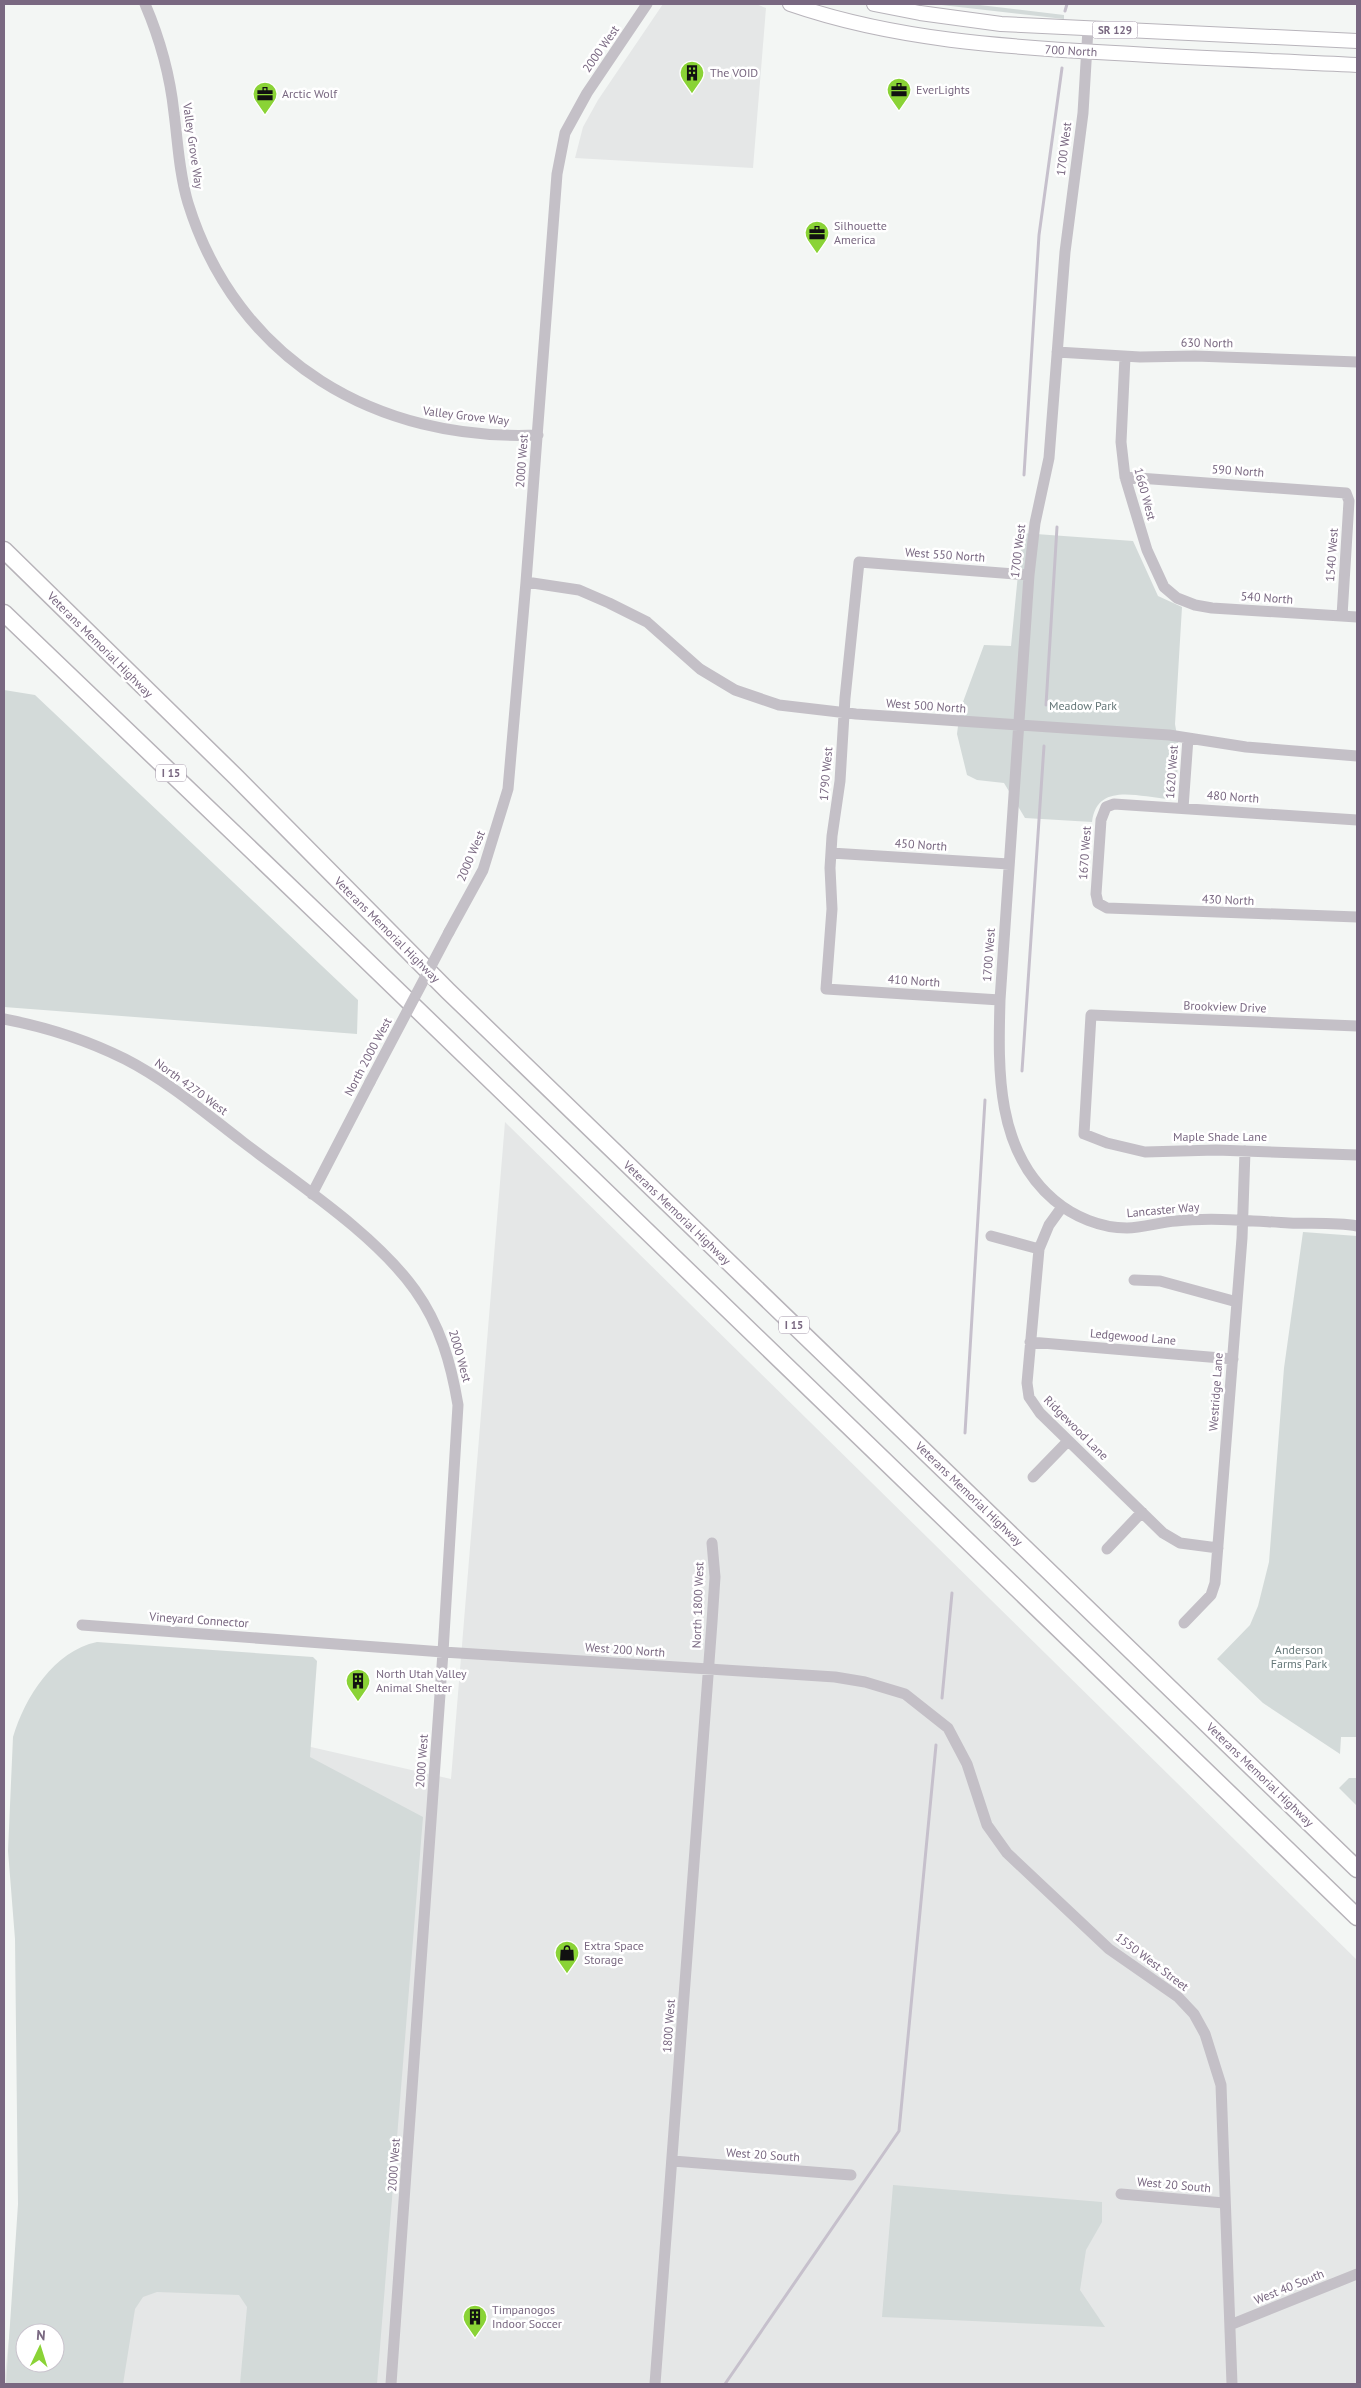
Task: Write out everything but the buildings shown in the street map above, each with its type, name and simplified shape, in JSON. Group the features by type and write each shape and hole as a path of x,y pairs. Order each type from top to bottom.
{"highway":[{"name":"Veterans Memorial Highway","path":"4,550 236,777 455,998 1357,1868"},
{"name":"I 15","path":"4,613 359,953 1357,1918"}],"main road":[{"name":"700 North","path":"790,4 838,18 935,38 1008,47 1357,65"},
{"name":"700 North","path":"874,4 980,22 1088,29 1357,41"}],"street":[{"name":"Valley Grove Way","path":"145,4 165,61 174,106 179,160 188,203 217,270 248,317 293,361 322,383 383,413 403,420 444,429 494,435 538,435"},
{"name":"2000 West","path":"449,932 483,870 508,789 538,435 557,174 565,133 587,93 647,4"},
{"name":"1700 West","path":"1001,1078 998,1047 1000,1000 1029,575 1035,523 1049,458 1065,252 1083,113 1088,29"},
{"name":"630 North","path":"1057,352 1125,357 1195,356 1357,362"},
{"name":"1660 West","path":"1125,357 1121,442 1124,477 1147,550 1164,587 1177,598"},
{"name":"590 North","path":"1124,477 1343,492 1348,496"},
{"name":"1540 West","path":"1342,616 1348,496"},
{"name":"West 550 North","path":"858,562 1029,575"},
{"name":"1790 West","path":"826,989 832,909 831,853 840,781 844,713 858,562"},
{"name":"West 500 North","path":"526,582 579,590 647,622 700,669 735,690 779,705 844,713 1188,738 1278,751 1357,756"},
{"name":"540 North","path":"1177,598 1194,605 1212,608 1357,617"},
{"name":"1620 West","path":"1183,808 1188,738"},
{"name":"480 North","path":"1106,807 1122,804 1357,820"},
{"name":"1670 West","path":"1098,903 1096,894 1101,820 1106,807"},
{"name":"450 North","path":"831,853 1010,864"},
{"name":"430 North","path":"1098,903 1107,908 1357,918"},
{"name":"North 2000 West","path":"312,1194 449,932"},
{"name":"410 North","path":"826,989 1000,1000"},
{"name":"Brookview Drive","path":"1084,1134 1091,1015 1357,1026"},
{"name":"North 4270 West","path":"4,1019 40,1026 96,1045 154,1075 312,1194"},
{"name":"Lancaster Way","path":"1001,1078 1008,1131 1020,1159 1035,1182 1062,1207 1078,1216 1103,1225 1127,1228 1176,1221 1242,1220 1357,1226"},
{"name":"Maple Shade Lane","path":"1084,1134 1107,1143 1145,1152 1245,1151 1357,1156"},
{"name":"Westridge Lane","path":"1184,1623 1214,1590 1233,1359 1245,1151"},
{"name":"2000 West","path":"312,1194 395,1264 434,1320 444,1342 453,1372 458,1405 443,1652 391,2384"},
{"name":"Ridgewood Lane","path":"1062,1207 1048,1225 1039,1249 1027,1384 1029,1397 1040,1413 1171,1539 1190,1546 1218,1548"},
{"path":"991,1236 1039,1249"},
{"path":"1134,1280 1160,1282 1237,1302"},
{"name":"Ledgewood Lane","path":"1030,1342 1233,1359"},
{"path":"1033,1477 1068,1441"},
{"path":"1107,1550 1142,1512"},
{"name":"North 1800 West","path":"709,1669 715,1577 712,1543"},
{"name":"Vineyard Connector","path":"82,1626 315,1642"},
{"name":"West 200 North","path":"315,1642 821,1676 855,1680 906,1694 925,1710"},
{"name":"1800 West","path":"655,2384 709,1669"},
{"name":"1550 West Street","path":"925,1710 948,1728 957,1740 987,1825 1007,1853 1109,1949 1178,1997 1194,2014 1206,2034 1221,2085 1232,2384"},
{"name":"West 20 South","path":"673,2161 851,2175"},
{"name":"West 20 South","path":"1121,2194 1224,2203"},
{"name":"West 40 South","path":"1230,2325 1357,2274"}],"shaded area":[{"path":"663,4 756,4 766,8 753,168 575,158 583,127 598,100"},
{"path":"505,1122 1357,1960 1357,2384 4,2384 25,2189 192,1720 451,1779"}],"green space":[{"path":"933,4 971,4 1064,15 1064,19"},
{"name":"Meadow Park","path":"1022,533 1133,541 1158,596 1182,607 1175,724 1179,747 1176,793 1173,797 1168,799 1121,795 1110,797 1102,801 1095,809 1092,822 1025,818 1004,783 977,780 967,775 957,734 960,710 984,645 1011,646"},
{"path":"4,690 35,695 358,1000 357,1034 4,1007"},
{"name":"Anderson Farms Park","path":"1303,1232 1357,1236 1357,1737 1341,1737 1340,1754 1263,1703 1217,1659 1250,1625 1258,1606 1269,1562 1284,1368"},
{"path":"97,1642 313,1657 317,1661 310,1757 423,1817 377,2384 240,2384 247,2307 239,2295 157,2292 143,2297 135,2309 123,2384 6,2384 18,2204 15,1939 8,1851 13,1737 25,1707 43,1678 67,1655"},
{"path":"1349,1778 1357,1778 1357,1806 1339,1788"},
{"path":"893,2185 1102,2202 1102,2222 1086,2250 1080,2290 1105,2327 882,2317"}],"waterway":[{"path":"1065,11 1067,4"},
{"path":"1024,475 1039,235 1062,68"},
{"path":"1046,705 1057,527"},
{"path":"1022,1071 1044,746"},
{"path":"965,1433 985,1100"},
{"path":"942,1698 952,1593"},
{"path":"725,2384 899,2131 936,1745"}],"place":[{"name":"The VOID","path":"692,94"},
{"name":"EverLights","path":"899,111"},
{"name":"Arctic Wolf","path":"265,115"},
{"name":"Silhouette America","path":"817,254"},
{"name":"North Utah Valley Animal Shelter","path":"358,1702"},
{"name":"Extra Space Storage","path":"567,1974"},
{"name":"Timpanogos Indoor Soccer","path":"475,2338"}]}
